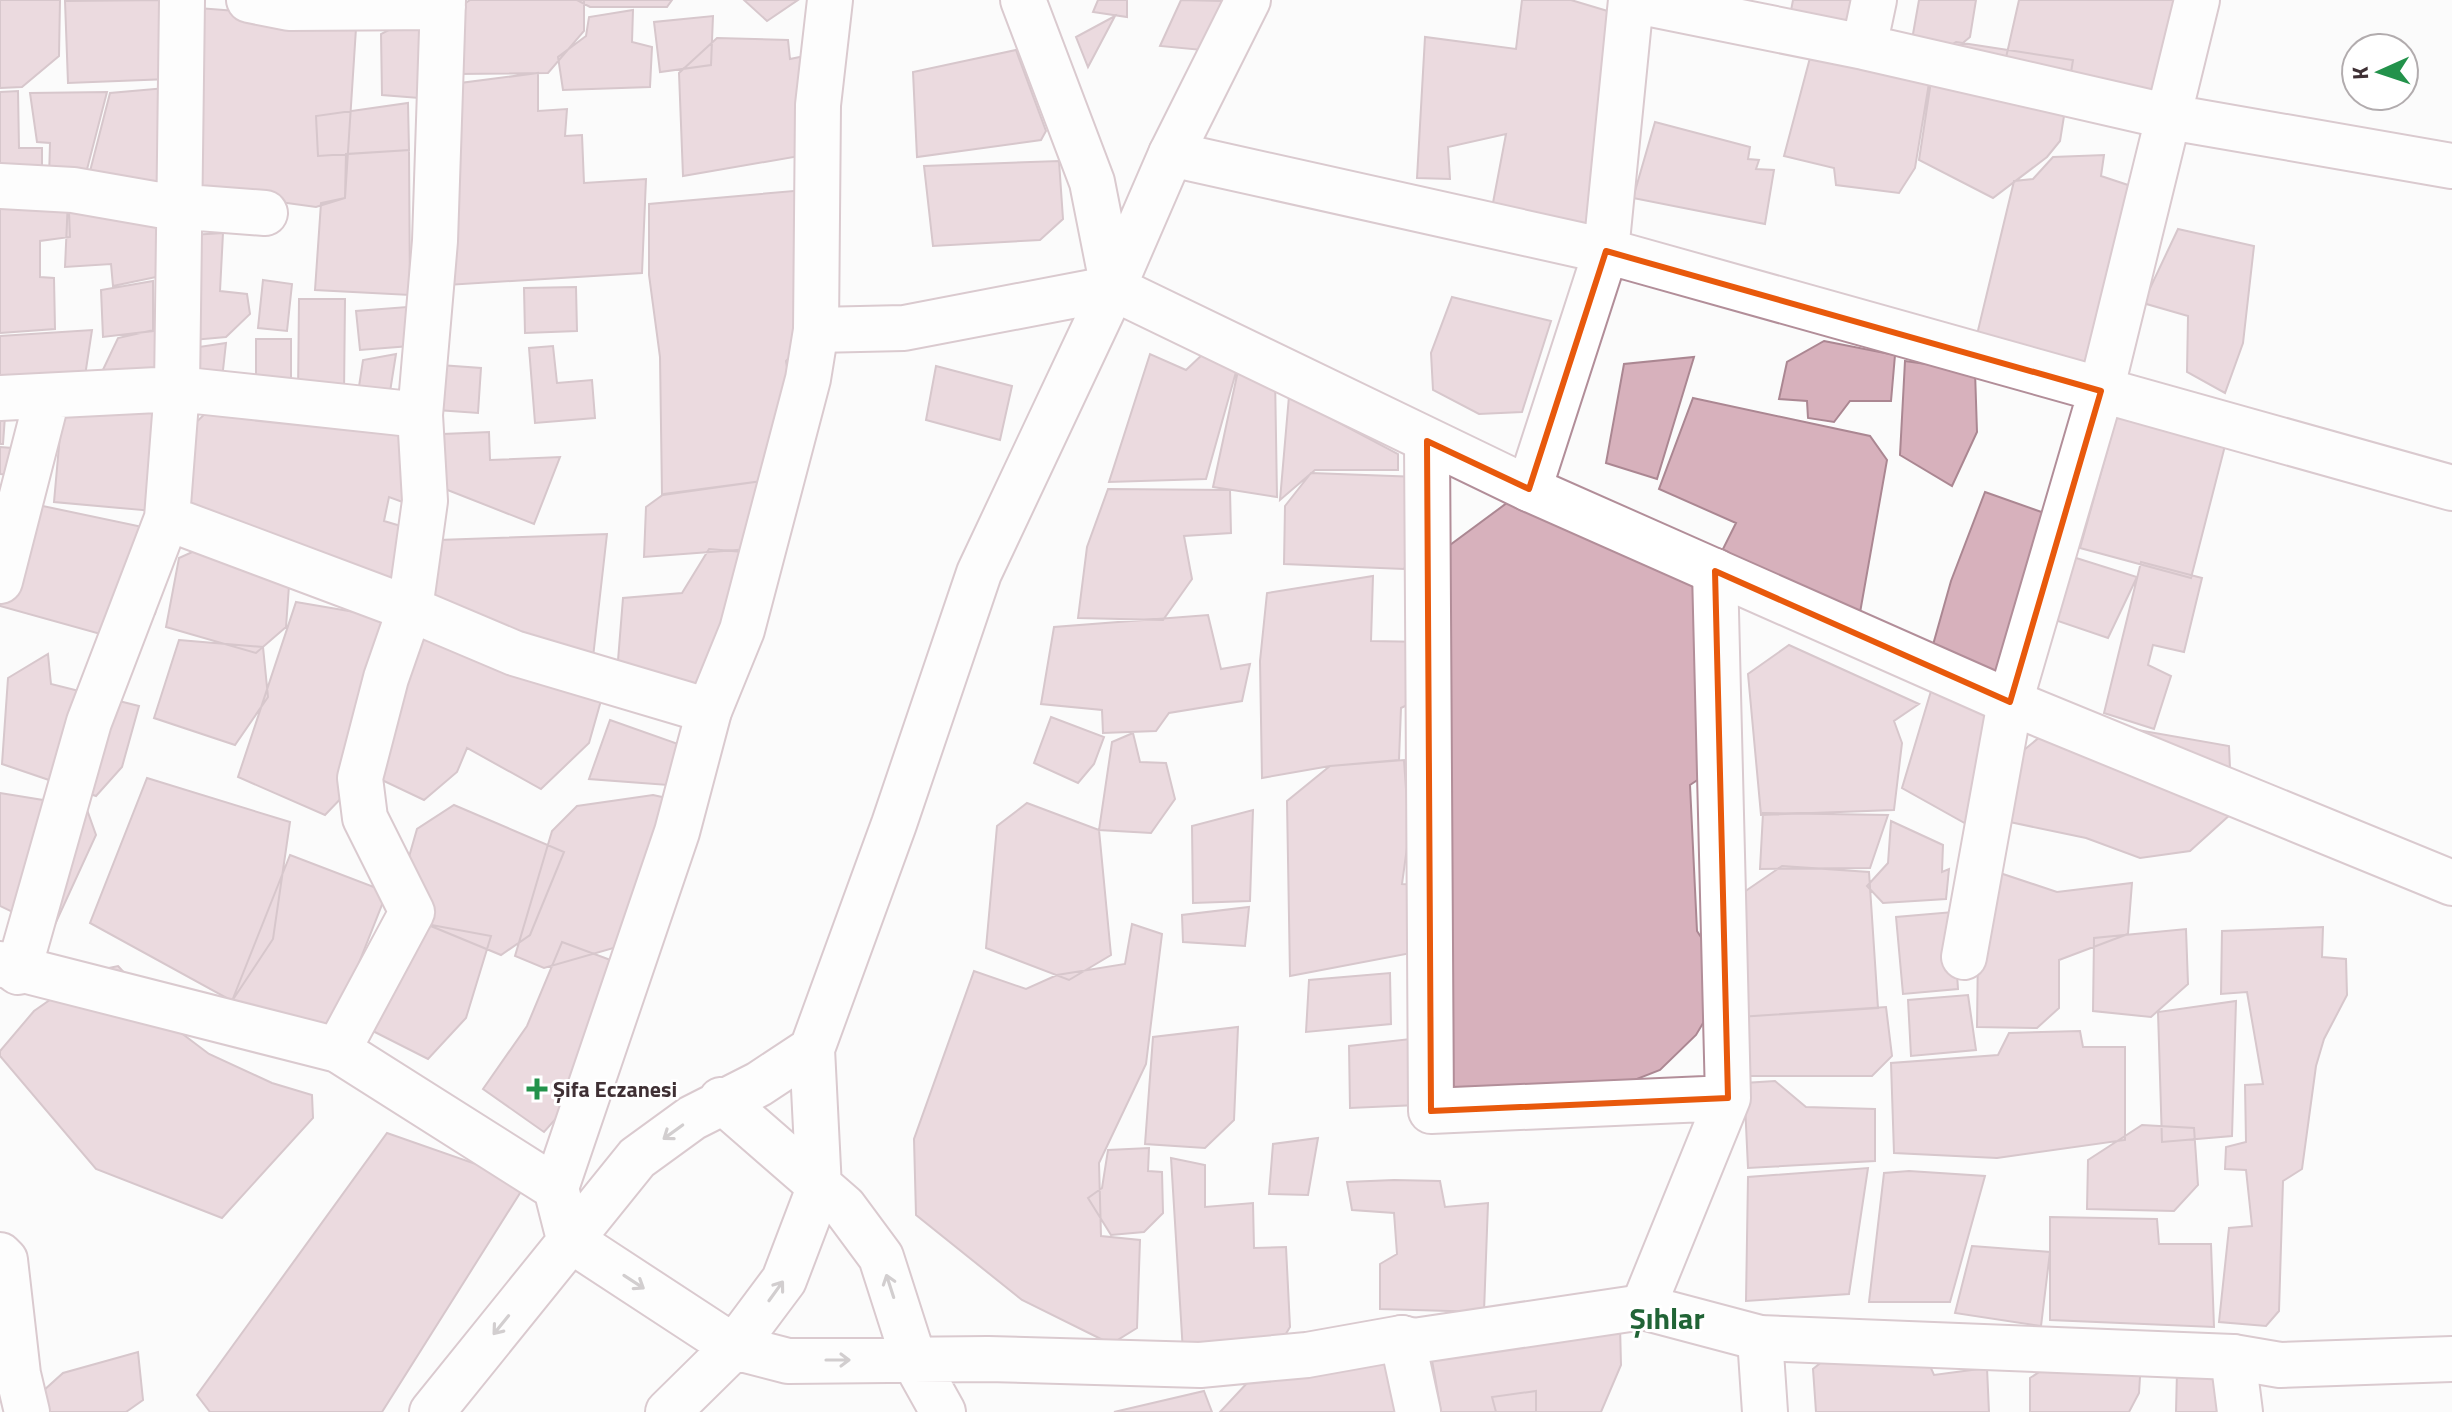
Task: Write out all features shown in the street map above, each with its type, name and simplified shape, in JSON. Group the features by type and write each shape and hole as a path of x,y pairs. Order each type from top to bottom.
{"street":[{"path":"182,0 177,389 167,518 89,722 9,968 338,1050 556,1188"},
{"path":"249,0 289,8 443,4 435,241 420,415 425,501 410,609 386,678 360,778 365,818 412,912 338,1050"},
{"path":"830,0 818,105 816,330 808,379 742,630 709,711 677,832 556,1188 569,1239 734,1347 788,1361 1200,1365 1307,1355 1402,1338 1414,1341 1643,1307 1760,1338 2233,1357 2280,1365 2452,1359"},
{"path":"1023,0 1092,182 1113,288"},
{"path":"668,1412 734,1347 784,1280 819,1188 812,1049 894,824 979,573 1113,288 1171,154 1248,0"},
{"path":"1529,489 1606,251 1631,0 1864,47 2170,117 2452,166"},
{"path":"1864,47 1874,0"},
{"path":"1964,957 2010,702 2101,391 2197,0"},
{"path":"1171,154 1606,251 2452,488"},
{"path":"0,186 73,190 159,205 265,213"},
{"path":"816,330 904,328 1113,288 1529,489 2010,702 2452,883"},
{"path":"0,398 177,389 420,415"},
{"path":"0,581 47,398"},
{"path":"1427,441 1431,1111 1728,1098"},
{"path":"167,518 410,609 514,653 709,711"},
{"path":"1643,1307 1728,1098 1715,571"},
{"path":"432,1412 637,1158 721,1100 759,1084 812,1049"},
{"path":"721,1100 844,1207 881,1257 914,1360 943,1412"},
{"path":"0,1255 5,1260 15,1391"},
{"path":"1402,1338 1418,1412"},
{"path":"1760,1338 1765,1412"},
{"path":"2233,1357 2240,1412"}],"highlighted area":[{"path":"1606,251 2101,391 2010,702 1715,571 1728,1098 1431,1111 1427,441 1529,489"}],"building":[{"path":"0,0 60,0 59,56 22,87 0,88"},
{"path":"166,0 169,79 68,83 65,1"},
{"path":"470,0 584,0 584,31 548,73 457,74 451,13"},
{"path":"577,0 672,0 667,7 590,7"},
{"path":"744,0 798,0 767,21"},
{"path":"1098,0 1127,0 1127,17 1093,12"},
{"path":"1181,0 1222,1 1202,50 1160,46"},
{"path":"1522,0 1571,0 1621,15 1596,232 1492,208 1506,134 1448,147 1450,179 1417,178 1425,37 1516,49"},
{"path":"1793,0 1862,0 1861,6 1841,25 1790,16"},
{"path":"1919,0 1976,0 1970,37 1946,57 1910,51"},
{"path":"2019,0 2205,0 2148,104 2005,62"},
{"path":"198,8 290,15 357,13 345,198 316,207 185,189"},
{"path":"633,10 632,42 652,47 650,87 563,90 558,57 586,36 589,17"},
{"path":"421,13 419,45 436,47 419,98 382,95 381,34"},
{"path":"713,16 711,65 660,72 654,22"},
{"path":"1115,16 1088,67 1076,37"},
{"path":"717,38 788,40 790,59 819,53 817,153 683,176 679,73"},
{"path":"1956,42 2073,60 2060,141 2047,157 1993,198 1919,160 1935,55"},
{"path":"1016,50 1046,131 1041,140 917,157 913,72"},
{"path":"1811,54 1932,65 1915,168 1899,193 1836,185 1834,168 1784,156"},
{"path":"538,73 538,111 567,109 565,136 582,135 584,183 646,179 642,273 447,285 445,85"},
{"path":"177,87 179,165 147,194 87,183 110,93"},
{"path":"18,91 19,148 42,148 42,169 0,181 0,92"},
{"path":"107,92 84,181 49,178 50,143 37,142 30,93"},
{"path":"408,103 409,150 318,156 316,116"},
{"path":"1655,122 1750,147 1748,159 1759,160 1756,169 1774,170 1765,224 1633,198"},
{"path":"409,150 410,295 315,290 321,203 345,198 346,154"},
{"path":"2104,155 2101,176 2134,187 2097,340 2078,376 1974,347 2014,181 2033,179 2053,157"},
{"path":"1059,161 1063,219 1040,240 933,246 924,166"},
{"path":"0,186 68,187 70,237 40,241 40,277 54,278 55,329 0,333"},
{"path":"805,190 809,337 786,361 792,397 777,479 662,495 660,357 649,275 649,204"},
{"path":"68,200 159,205 161,276 113,286 111,264 65,267"},
{"path":"2178,229 2254,246 2243,343 2225,393 2187,372 2188,316 2143,303"},
{"path":"223,233 220,291 247,294 250,314 226,337 193,340 191,235"},
{"path":"263,280 292,284 287,331 258,328"},
{"path":"153,281 153,331 103,337 101,290"},
{"path":"576,287 577,331 525,333 524,288"},
{"path":"1452,297 1551,321 1522,412 1479,414 1433,390 1431,353"},
{"path":"299,299 345,299 344,395 298,395"},
{"path":"407,307 410,346 360,350 356,311"},
{"path":"167,327 174,385 100,376 118,338"},
{"path":"92,330 83,389 0,392 0,336"},
{"path":"256,339 291,339 291,395 256,395"},
{"path":"1824,341 1895,355 1891,401 1850,401 1834,422 1808,418 1807,401 1779,399 1787,362"},
{"path":"226,343 221,388 192,387 192,348"},
{"path":"553,346 557,383 592,380 595,418 535,423 529,348"},
{"path":"1205,352 1236,372 1206,479 1109,482 1150,354 1186,370"},
{"path":"396,354 389,398 358,393 363,360"},
{"path":"1694,357 1657,479 1606,463 1624,364"},
{"path":"1905,361 1975,371 1977,432 1952,486 1900,455"},
{"path":"440,365 481,368 478,413 437,410"},
{"path":"936,366 1012,386 1000,440 926,420"},
{"path":"1239,366 1275,375 1277,497 1213,487"},
{"path":"1289,396 1398,454 1398,470 1315,470 1280,500"},
{"path":"1693,398 1870,436 1887,460 1858,624 1718,559 1736,523 1659,489"},
{"path":"63,401 162,410 153,511 54,502"},
{"path":"2121,401 2227,438 2191,578 2080,548"},
{"path":"214,405 414,421 411,505 389,497 384,521 401,526 404,573 370,584 191,521 183,435"},
{"path":"0,416 5,416 3,444 0,444"},
{"path":"489,432 490,460 560,457 534,524 445,489 443,434"},
{"path":"0,447 12,448 10,475 0,474"},
{"path":"1311,473 1419,477 1420,535 1404,569 1284,564 1285,506"},
{"path":"777,479 750,549 644,557 646,507 664,494"},
{"path":"1108,489 1230,490 1231,533 1184,536 1192,579 1163,620 1078,618 1087,547"},
{"path":"1985,492 2050,515 2009,682 1931,652 1951,581"},
{"path":"1519,494 1723,598 1723,763 1690,785 1697,931 1708,948 1712,1008 1696,1035 1660,1070 1614,1088 1441,1090 1427,562"},
{"path":"0,497 171,533 155,614 104,635 0,606"},
{"path":"607,534 592,666 420,600 438,540"},
{"path":"201,548 290,572 286,627 256,653 166,627 179,558"},
{"path":"709,549 755,553 713,681 690,695 617,673 623,598 682,593"},
{"path":"2073,557 2137,577 2108,638 2049,618"},
{"path":"2141,562 2202,578 2184,652 2153,645 2148,665 2171,676 2154,729 2104,713"},
{"path":"1373,576 1371,641 1426,642 1428,695 1401,708 1399,760 1330,766 1262,778 1260,661 1267,593"},
{"path":"296,602 396,619 348,791 325,815 238,777"},
{"path":"1208,615 1221,669 1250,664 1242,701 1169,713 1156,731 1103,733 1102,710 1041,704 1054,627"},
{"path":"430,632 602,697 589,743 541,789 467,748 457,772 424,800 367,773 408,645"},
{"path":"179,640 263,647 268,697 235,745 154,718"},
{"path":"1789,645 1919,704 1894,721 1902,743 1894,810 1761,815 1748,674"},
{"path":"48,654 51,684 139,706 122,767 96,796 2,764 8,678"},
{"path":"1931,691 2005,718 1970,826 1902,788"},
{"path":"1051,717 1104,737 1094,764 1078,783 1034,763"},
{"path":"2064,717 2229,746 2232,813 2190,851 2140,858 2086,838 2000,820 2007,764"},
{"path":"610,720 681,745 668,785 589,779"},
{"path":"1133,733 1140,762 1166,763 1175,799 1151,833 1099,830 1112,742"},
{"path":"1404,760 1409,833 1402,884 1425,885 1427,950 1290,976 1287,801 1330,766"},
{"path":"147,778 290,822 273,939 232,1001 90,923"},
{"path":"0,793 86,807 96,835 52,931 0,906"},
{"path":"653,795 676,800 624,945 544,968 515,956 552,831 577,806"},
{"path":"1027,803 1099,830 1111,955 1069,980 986,948 997,826"},
{"path":"454,805 564,852 530,935 501,955 426,924 396,902 417,829"},
{"path":"1253,810 1250,901 1193,903 1192,826"},
{"path":"1763,813 1888,815 1870,868 1760,869"},
{"path":"1891,821 1943,845 1942,872 1949,869 1946,899 1883,903 1867,886 1888,863"},
{"path":"290,855 387,892 332,1031 232,1001"},
{"path":"1782,866 1869,872 1878,1008 1739,1017 1731,901"},
{"path":"1979,866 2057,892 2132,883 2128,934 2059,960 2059,1008 2037,1028 1977,1027"},
{"path":"1249,907 1245,946 1183,942 1182,915"},
{"path":"1953,912 1958,989 1903,994 1896,917"},
{"path":"426,924 491,936 466,1018 428,1059 359,1024"},
{"path":"1132,924 1162,934 1146,1064 1099,1163 1101,1236 1140,1240 1137,1328 1111,1344 1022,1300 916,1215 914,1139 974,971 1026,989 1057,975 1125,964"},
{"path":"2323,927 2322,957 2346,959 2347,995 2324,1039 2316,1066 2302,1169 2283,1181 2279,1311 2266,1326 2219,1322 2229,1228 2252,1226 2246,1170 2225,1169 2226,1147 2246,1142 2245,1085 2263,1084 2247,992 2221,994 2222,931"},
{"path":"2186,929 2188,984 2151,1017 2093,1011 2094,938"},
{"path":"562,942 651,975 602,1067 544,1132 483,1089 527,1026"},
{"path":"118,966 176,1029 209,1054 272,1083 312,1095 313,1118 222,1218 96,1169 0,1056 0,1051 34,1011 90,972"},
{"path":"1390,973 1391,1024 1306,1032 1309,980"},
{"path":"1968,995 1976,1050 1911,1056 1908,1000"},
{"path":"2236,1001 2232,1136 2162,1142 2158,1012"},
{"path":"1886,1007 1892,1056 1872,1076 1739,1076 1739,1017"},
{"path":"1238,1027 1234,1120 1205,1148 1145,1144 1153,1037"},
{"path":"2080,1031 2083,1047 2125,1047 2125,1140 1997,1158 1894,1153 1891,1063 1998,1055 2009,1033"},
{"path":"1419,1038 1418,1105 1350,1108 1349,1046"},
{"path":"1775,1081 1806,1107 1875,1109 1875,1161 1748,1168 1744,1083"},
{"path":"2142,1125 2194,1128 2198,1185 2174,1211 2087,1209 2088,1160"},
{"path":"387,1133 527,1182 382,1412 210,1412 197,1395"},
{"path":"1318,1138 1308,1195 1269,1194 1273,1144"},
{"path":"1149,1148 1148,1171 1162,1172 1163,1213 1144,1232 1111,1235 1088,1198 1102,1188 1108,1150"},
{"path":"1171,1158 1205,1165 1205,1207 1253,1203 1254,1248 1286,1247 1290,1327 1275,1352 1183,1352"},
{"path":"1868,1168 1849,1294 1746,1301 1748,1177"},
{"path":"1909,1171 1985,1176 1950,1302 1869,1302 1884,1173"},
{"path":"1440,1181 1445,1207 1488,1203 1484,1312 1380,1309 1380,1264 1397,1254 1394,1213 1352,1210 1347,1182"},
{"path":"2050,1217 2157,1219 2159,1244 2211,1244 2214,1327 2050,1320"},
{"path":"1972,1246 2050,1252 2041,1326 1955,1313"},
{"path":"1620,1325 1621,1365 1601,1412 1441,1412 1430,1349"},
{"path":"1840,1347 1923,1350 1934,1375 1987,1368 1989,1412 1816,1412 1813,1369"},
{"path":"1384,1348 1404,1412 1220,1412 1249,1381"},
{"path":"138,1352 143,1400 126,1412 45,1412 42,1392 63,1373"},
{"path":"2059,1359 2141,1361 2139,1393 2129,1412 2030,1412 2030,1378"},
{"path":"2208,1369 2224,1384 2227,1412 2176,1412 2177,1371"},
{"path":"1204,1391 1212,1412 1114,1412"},
{"path":"1536,1391 1536,1412 1496,1412 1492,1397"}],"place":[{"name":"Şifa Eczanesi","path":"537,1089"}],"district":[{"name":"Şıhlar","path":"1667,1319"}]}
